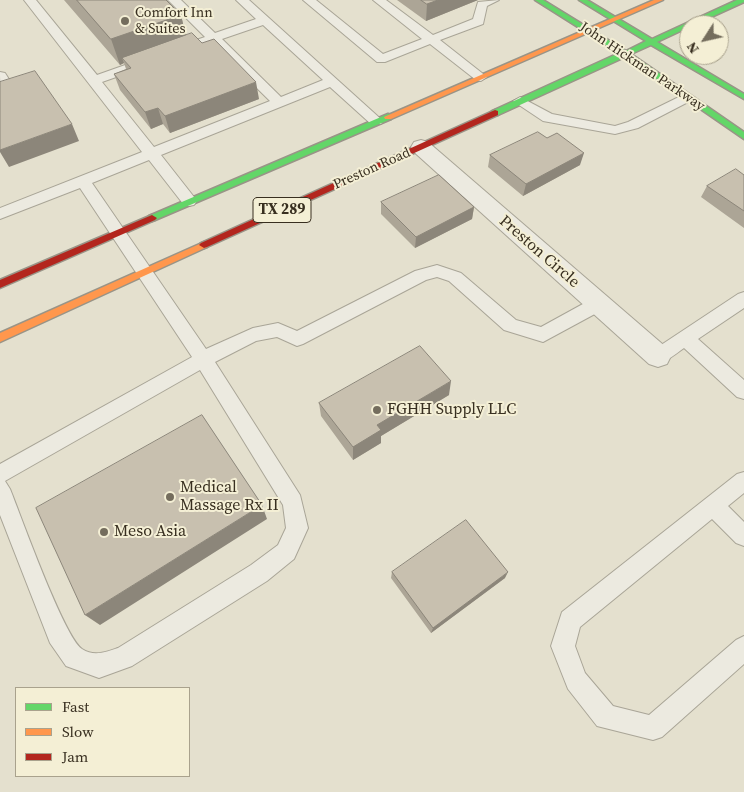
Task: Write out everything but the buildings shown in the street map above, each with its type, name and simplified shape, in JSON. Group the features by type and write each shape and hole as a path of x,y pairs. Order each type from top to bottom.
{"main road":[{"name":"John Hickman Parkway","path":"538,0 624,53 744,136"},
{"name":"John Hickman Parkway","path":"582,0 744,97"},
{"name":"TX 289","path":"0,284 116,232 660,0"},
{"name":"Preston Road","path":"0,338 743,0"}],"street":[{"name":"Preston Circle","path":"421,147 658,356"}],"lane":[{"path":"30,0 189,201"},
{"path":"174,0 279,102"},
{"path":"242,0 376,121"},
{"path":"309,0 381,59 479,22 482,4 493,0"},
{"path":"378,0 481,77"},
{"path":"93,80 265,20"},
{"path":"0,76 10,92"},
{"path":"0,214 333,81"},
{"path":"520,101 548,118 615,130 633,125 687,97"},
{"path":"0,489 58,635 74,658 99,666 124,658 251,579 286,552 297,528 293,502 203,359 82,181"},
{"path":"0,474 203,359 253,335 278,330 297,339 421,275 437,271 455,277 510,325 543,335 598,304"},
{"path":"658,356 744,299"},
{"path":"685,338 744,391"},
{"path":"744,481 570,620 563,646 576,681 606,716 653,728 744,648"},
{"path":"713,506 744,536"}],"traffic: fast":[{"path":"538,0 624,53 744,136"},
{"path":"582,0 744,97"},
{"path":"495,113 743,0"},
{"path":"152,218 388,117"}],"traffic: slow":[{"path":"388,117 660,0"},
{"path":"0,338 204,245"}],"traffic: jam":[{"path":"204,245 495,113"},
{"path":"0,284 152,218"}],"place":[{"name":"Comfort Inn & Suites","path":"125,21"},
{"name":"FGHH Supply LLC","path":"377,410"},
{"name":"Medical Massage Rx II","path":"170,497"},
{"name":"Meso Asia","path":"104,532"}]}
